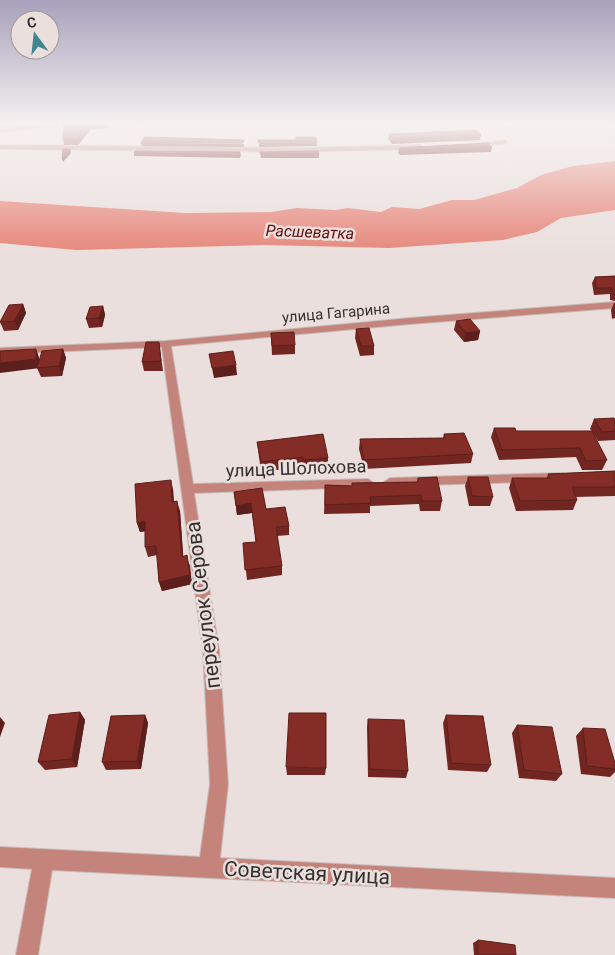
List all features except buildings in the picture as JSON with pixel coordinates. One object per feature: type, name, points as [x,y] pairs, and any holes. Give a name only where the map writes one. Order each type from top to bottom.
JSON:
[{"type":"street","name":"улица Гагарина","points":[[0,351],[166,344],[410,321],[615,305]]},
{"type":"street","name":"переулок Серова","points":[[166,344],[211,650],[219,784],[209,868]]},
{"type":"street","name":"улица Шолохова","points":[[188,489],[575,476]]},
{"type":"street","name":"Советская улица","points":[[0,857],[615,888]]},
{"type":"street","points":[[27,955],[44,859]]},
{"type":"water","name":"Расшеватка","points":[[571,167],[615,167],[615,210],[561,218],[537,232],[503,240],[389,248],[266,245],[76,250],[0,243],[0,201],[185,213],[271,212],[297,208],[335,210],[348,208],[381,212],[392,207],[419,209],[452,200],[474,200],[517,188],[541,175]]}]
